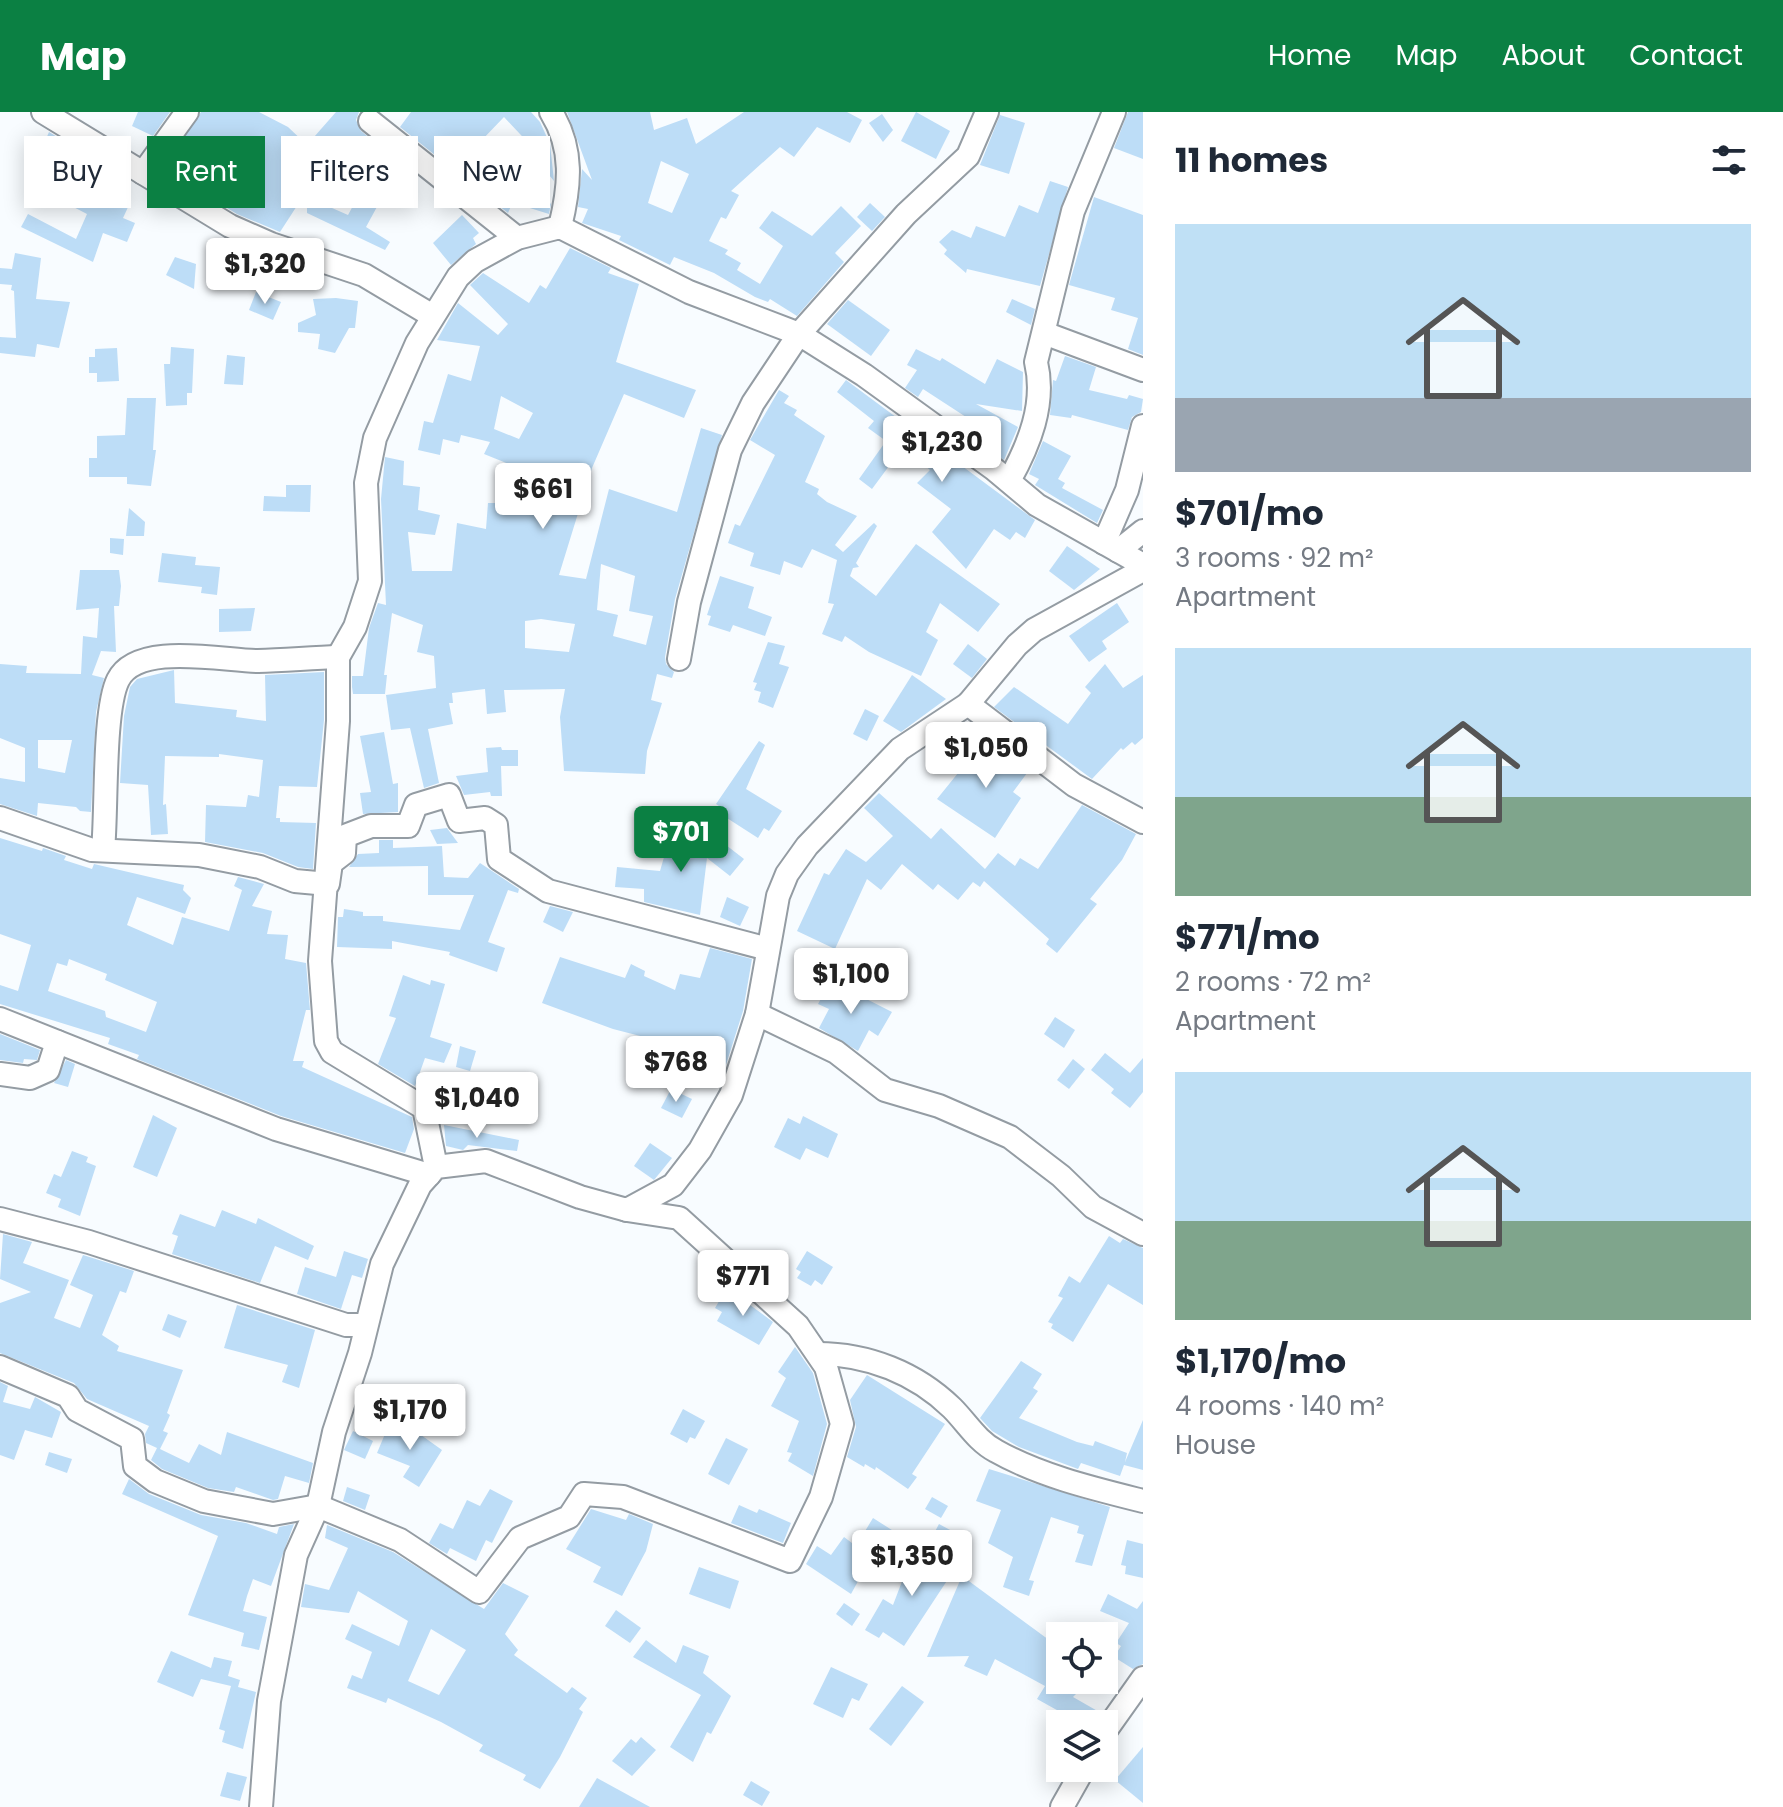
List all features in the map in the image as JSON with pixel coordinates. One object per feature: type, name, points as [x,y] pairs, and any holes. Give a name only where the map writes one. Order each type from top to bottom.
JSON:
[{"type":"street","points":[[43,112],[230,226],[284,249],[364,275],[431,315]]},
{"type":"street","points":[[143,173],[187,112]]},
{"type":"street","points":[[551,112],[562,130],[569,165],[569,192],[560,227]]},
{"type":"street","points":[[679,659],[689,602],[730,450],[753,403],[799,334],[906,214],[968,156],[987,112]]},
{"type":"street","points":[[1009,481],[1028,447],[1040,391],[1036,362],[1073,211],[1114,112]]},
{"type":"street","points":[[370,121],[517,238]]},
{"type":"street","points":[[328,884],[330,790],[338,721],[338,657],[355,627],[370,581],[366,483],[375,438],[431,315],[458,277],[475,261],[517,238],[560,227],[689,292],[799,334],[864,375],[1046,511],[1143,567],[1034,630],[1017,645],[968,704],[900,749],[807,846],[787,874],[778,896],[757,1014],[731,1095],[700,1150],[673,1185],[627,1210]]},
{"type":"street","points":[[1044,333],[1143,370]]},
{"type":"street","points":[[1111,547],[1143,426]]},
{"type":"street","points":[[1111,547],[1143,531]]},
{"type":"street","points":[[103,850],[110,720],[117,681],[124,672],[143,661],[162,656],[256,661],[338,657]]},
{"type":"street","points":[[968,704],[1074,785],[1143,822]]},
{"type":"street","points":[[261,1807],[269,1701],[283,1612],[296,1555],[318,1506],[334,1432],[382,1264],[402,1219],[433,1171],[424,1108],[343,1060],[332,1052],[326,1041],[320,961],[331,863],[344,853],[345,836],[371,826],[408,826],[416,805],[449,795],[459,821],[485,818],[496,825],[499,859],[537,886],[619,912],[768,949]]},
{"type":"street","points":[[0,818],[103,850],[215,857],[295,881],[328,884]]},
{"type":"street","points":[[757,1014],[836,1052],[885,1090],[939,1106],[1010,1137],[1061,1176],[1093,1207],[1143,1234]]},
{"type":"street","points":[[0,1019],[276,1129],[433,1171],[486,1161],[580,1197],[627,1210],[679,1218],[798,1326],[826,1367],[842,1424],[821,1497],[790,1561],[623,1497],[584,1494],[569,1517],[520,1538],[479,1592],[400,1540],[318,1506],[273,1514],[204,1501],[155,1481],[135,1466],[132,1439],[77,1410],[68,1396],[0,1367]]},
{"type":"street","points":[[0,1074],[30,1078],[48,1070],[57,1042]]},
{"type":"street","points":[[673,1185],[679,1218]]},
{"type":"street","points":[[0,1219],[89,1242],[346,1325],[366,1325]]},
{"type":"street","points":[[818,1354],[849,1354],[872,1360],[943,1400],[973,1433],[998,1452],[1095,1489],[1143,1501]]},
{"type":"street","points":[[1118,1713],[1143,1678]]},
{"type":"street","points":[[1062,1807],[1076,1782]]},
{"type":"building","points":[[138,112],[170,112],[153,136],[132,126]]},
{"type":"building","points":[[201,112],[259,112],[288,127],[298,136],[281,136],[281,208],[296,208],[280,232],[227,208],[265,208],[265,136],[185,136]]},
{"type":"building","points":[[336,112],[359,112],[356,120],[367,136],[315,136]]},
{"type":"building","points":[[411,112],[531,112],[546,136],[522,136],[504,117],[486,136],[434,136],[434,154],[418,141],[418,136],[411,136],[400,127]]},
{"type":"building","points":[[567,112],[650,112],[654,130],[687,118],[696,144],[744,112],[847,112],[862,120],[850,143],[817,127],[794,157],[780,147],[731,191],[739,195],[726,219],[721,217],[709,241],[728,250],[725,254],[741,263],[737,270],[760,284],[783,246],[759,228],[772,211],[812,236],[841,206],[861,226],[835,253],[844,262],[797,316],[770,299],[768,302],[755,297],[714,273],[674,257],[670,265],[619,240],[621,236],[582,223],[588,209],[578,207],[582,169],[592,180]],"holes":[[[661,161],[689,174],[672,213],[648,203]]]},
{"type":"building","points":[[916,112],[950,131],[936,159],[901,141]]},
{"type":"building","points":[[1128,112],[1143,112],[1143,159],[1114,148]]},
{"type":"building","points":[[882,114],[893,130],[883,142],[869,123]]},
{"type":"building","points":[[1000,115],[1025,123],[1009,174],[980,165]]},
{"type":"building","points":[[550,144],[554,181],[550,176]]},
{"type":"building","points":[[1050,181],[1068,187],[1040,286],[967,269],[966,273],[944,254],[947,250],[939,242],[952,230],[971,238],[976,226],[1005,237],[1019,205],[1038,213]]},
{"type":"building","points":[[1094,197],[1143,215],[1143,355],[1128,349],[1138,318],[1111,310],[1115,298],[1069,285]]},
{"type":"building","points":[[550,203],[551,204],[549,214],[530,208],[550,208]]},
{"type":"building","points":[[870,203],[885,217],[872,231],[857,217]]},
{"type":"building","points":[[75,208],[128,208],[123,218],[135,223],[127,242],[103,233],[93,262],[21,227],[28,214],[76,239],[87,214]]},
{"type":"building","points":[[307,208],[332,208],[348,215],[352,208],[376,208],[366,227],[390,242],[385,250],[307,213]]},
{"type":"building","points":[[462,215],[479,233],[473,238],[476,244],[451,265],[433,243]]},
{"type":"building","points":[[570,248],[611,268],[608,273],[639,284],[616,362],[696,390],[684,418],[624,394],[592,468],[559,575],[586,579],[609,489],[677,512],[701,428],[722,435],[675,599],[665,657],[666,664],[674,672],[672,678],[657,674],[651,700],[662,703],[647,751],[645,774],[564,771],[560,717],[565,689],[504,690],[506,712],[487,714],[485,689],[452,693],[453,703],[449,703],[453,724],[428,729],[439,783],[424,788],[410,728],[391,730],[386,695],[436,688],[434,656],[417,652],[423,625],[392,613],[384,675],[387,675],[385,694],[353,694],[352,687],[352,676],[363,676],[369,628],[378,603],[386,605],[381,499],[385,457],[404,461],[403,485],[420,487],[418,510],[440,515],[435,535],[408,532],[412,571],[452,571],[457,523],[486,529],[488,503],[495,503],[495,483],[555,483],[484,454],[490,442],[461,435],[459,443],[443,439],[440,455],[418,450],[424,421],[433,423],[448,374],[471,381],[480,346],[437,340],[458,303],[498,335],[508,324],[470,285],[483,273],[529,303],[540,285],[546,289]],"holes":[[[501,396],[533,413],[519,439],[494,429]],[[601,564],[635,576],[629,611],[653,616],[646,645],[613,636],[618,615],[597,610]],[[541,619],[575,624],[569,652],[525,648],[525,621]]]},
{"type":"building","points":[[15,253],[41,258],[36,299],[70,302],[59,348],[37,344],[35,357],[0,353],[0,337],[16,338],[14,291],[11,290],[12,285],[0,284],[0,268],[12,269]]},
{"type":"building","points":[[175,257],[196,264],[194,289],[166,275]]},
{"type":"building","points":[[256,292],[281,302],[273,320],[249,310]]},
{"type":"building","points":[[313,299],[358,301],[355,328],[349,328],[335,353],[318,349],[320,334],[298,332],[298,323],[316,315]]},
{"type":"building","points":[[1012,299],[1035,309],[1031,325],[1006,312]]},
{"type":"building","points":[[848,300],[890,330],[871,356],[827,324]]},
{"type":"building","points":[[171,347],[194,349],[192,393],[187,393],[187,405],[166,406],[164,364],[170,364]]},
{"type":"building","points":[[117,348],[119,381],[97,382],[97,373],[89,373],[89,357],[95,357],[95,349]]},
{"type":"building","points":[[916,349],[940,361],[942,358],[985,384],[997,359],[1023,372],[1022,411],[976,404],[1018,427],[1004,460],[981,442],[986,430],[923,389],[918,397],[905,388],[917,370],[907,365]]},
{"type":"building","points":[[227,355],[245,357],[243,385],[224,384]]},
{"type":"building","points":[[1065,356],[1096,367],[1089,390],[1127,399],[1129,395],[1143,399],[1141,412],[1132,417],[1128,430],[1072,415],[1071,418],[1050,415],[1053,380],[1056,381]]},
{"type":"building","points":[[846,380],[1035,520],[1025,538],[1016,532],[1010,540],[994,529],[966,569],[932,532],[951,509],[917,483],[930,470],[907,450],[895,465],[892,462],[872,489],[859,479],[886,441],[868,428],[874,421],[837,392]]},
{"type":"building","points":[[779,390],[789,396],[784,403],[797,410],[794,415],[825,436],[805,482],[819,489],[817,494],[827,502],[857,516],[835,545],[843,552],[874,523],[877,526],[856,563],[859,567],[853,568],[850,576],[876,596],[916,544],[1000,604],[978,632],[940,603],[926,632],[938,640],[921,676],[869,652],[845,636],[842,642],[822,634],[834,604],[828,603],[837,560],[812,549],[802,568],[784,561],[780,575],[750,566],[754,553],[728,543],[735,524],[740,526],[775,455],[750,440]]},
{"type":"building","points":[[127,398],[156,398],[153,450],[156,450],[151,486],[127,484],[127,477],[89,477],[89,458],[97,458],[97,436],[125,435]]},
{"type":"building","points":[[1043,441],[1071,456],[1058,479],[1065,483],[1062,488],[1103,510],[1097,523],[1035,485],[1039,479],[1029,474]]},
{"type":"building","points":[[286,485],[311,485],[310,512],[263,511],[264,496],[286,497]]},
{"type":"building","points":[[129,508],[145,522],[144,536],[126,536]]},
{"type":"building","points":[[110,538],[124,539],[123,555],[110,553]]},
{"type":"building","points":[[1067,546],[1100,569],[1074,590],[1049,571]]},
{"type":"building","points":[[162,553],[196,557],[195,565],[220,567],[217,595],[201,593],[202,587],[158,582]]},
{"type":"building","points":[[80,570],[119,570],[119,606],[114,606],[116,652],[101,651],[92,675],[104,678],[96,712],[91,812],[80,811],[76,807],[38,803],[37,816],[0,804],[0,778],[25,782],[25,748],[0,738],[0,664],[27,666],[26,673],[81,674],[83,636],[97,638],[99,608],[76,610]],"holes":[[[38,740],[72,740],[65,773],[38,768]]]},
{"type":"building","points":[[720,576],[754,587],[748,608],[772,617],[765,636],[733,625],[730,632],[708,625],[711,616],[707,615]]},
{"type":"building","points":[[1117,603],[1129,622],[1102,641],[1107,649],[1089,662],[1069,636]]},
{"type":"building","points":[[255,608],[251,631],[219,632],[219,609]]},
{"type":"building","points":[[768,642],[785,646],[779,664],[789,667],[773,708],[758,702],[761,692],[754,690],[757,683],[753,682]]},
{"type":"building","points":[[968,644],[987,659],[972,678],[953,664]]},
{"type":"building","points":[[1105,664],[1123,688],[1143,675],[1143,738],[1135,745],[1132,742],[1123,750],[1121,748],[1092,779],[994,707],[1014,687],[1068,724],[1091,693],[1085,687]]},
{"type":"building","points":[[174,670],[175,703],[237,710],[236,717],[266,721],[265,675],[324,672],[324,720],[317,787],[279,786],[276,818],[280,818],[280,822],[316,823],[313,869],[298,867],[263,853],[205,842],[206,805],[246,807],[248,795],[259,797],[263,760],[219,754],[219,757],[165,756],[163,805],[166,804],[168,834],[151,835],[148,785],[120,783],[124,716],[130,687],[137,679]]},
{"type":"building","points":[[912,675],[946,699],[901,732],[883,721]]},
{"type":"building","points":[[865,709],[879,716],[867,741],[853,734]]},
{"type":"building","points":[[384,732],[393,784],[398,783],[398,812],[363,814],[360,793],[371,792],[360,736]]},
{"type":"building","points":[[759,741],[765,745],[746,789],[782,811],[769,831],[764,828],[758,838],[716,811],[719,806],[716,804]]},
{"type":"building","points":[[996,743],[1030,769],[1013,792],[1021,798],[995,838],[937,799],[971,757],[977,754],[984,760]]},
{"type":"building","points":[[501,747],[502,750],[518,750],[518,766],[501,766],[502,796],[491,796],[490,792],[464,795],[456,776],[488,772],[486,748]]},
{"type":"building","points":[[879,793],[931,839],[941,828],[985,869],[998,853],[1015,866],[1020,858],[1038,869],[1082,805],[1136,834],[1122,860],[1090,899],[1097,904],[1057,953],[1046,944],[1049,939],[984,881],[980,887],[973,882],[958,900],[938,884],[933,890],[902,864],[881,890],[867,879],[835,949],[797,931],[824,873],[829,875],[846,849],[866,862],[893,836],[864,808]]},
{"type":"building","points":[[447,828],[458,843],[437,844],[430,830]]},
{"type":"building","points":[[704,828],[744,859],[730,876],[707,858],[700,915],[644,902],[644,889],[615,887],[617,867],[660,871],[669,840],[692,847]]},
{"type":"building","points":[[0,838],[42,851],[43,848],[66,856],[64,860],[92,869],[94,864],[184,885],[183,890],[191,898],[185,914],[137,897],[127,925],[173,945],[182,917],[229,931],[242,890],[234,886],[238,877],[264,884],[252,906],[272,911],[267,934],[288,935],[285,959],[306,963],[310,1010],[306,1010],[293,1061],[304,1061],[302,1067],[412,1117],[414,1129],[405,1153],[281,1116],[137,1059],[139,1055],[108,1044],[110,1038],[0,1004],[0,985],[18,991],[31,945],[0,934]],"holes":[[[69,959],[107,974],[105,980],[157,1002],[146,1032],[106,1017],[105,1011],[48,991],[57,963],[67,966]]]},
{"type":"building","points":[[379,840],[393,840],[393,848],[442,846],[444,877],[468,878],[480,863],[519,889],[518,893],[508,890],[488,942],[505,948],[497,972],[449,955],[450,952],[392,941],[392,949],[337,947],[338,917],[343,917],[344,909],[363,912],[363,916],[383,916],[383,921],[460,930],[474,895],[428,895],[428,866],[349,867],[358,854],[379,853]]},
{"type":"building","points":[[727,897],[749,907],[740,926],[720,917]]},
{"type":"building","points":[[550,906],[573,912],[563,932],[543,922]]},
{"type":"building","points":[[710,948],[752,959],[743,1011],[725,1068],[682,1050],[683,1047],[613,1029],[542,1003],[560,957],[625,978],[631,964],[645,971],[644,976],[675,990],[680,974],[700,978]]},
{"type":"building","points":[[403,975],[430,985],[431,980],[445,984],[430,1037],[452,1044],[444,1063],[425,1058],[415,1086],[378,1064],[396,1018],[389,1016]]},
{"type":"building","points":[[831,981],[892,1012],[878,1036],[869,1030],[858,1051],[819,1028],[829,1009],[818,1004]]},
{"type":"building","points":[[1055,1017],[1075,1030],[1064,1048],[1044,1034]]},
{"type":"building","points":[[0,1034],[40,1050],[37,1060],[24,1059],[23,1063],[0,1060]]},
{"type":"building","points":[[460,1046],[476,1051],[470,1071],[456,1067]]},
{"type":"building","points":[[1105,1053],[1130,1073],[1143,1058],[1143,1092],[1130,1108],[1111,1093],[1114,1089],[1091,1070]]},
{"type":"building","points":[[1073,1059],[1085,1069],[1069,1089],[1057,1080]]},
{"type":"building","points":[[66,1060],[75,1064],[68,1087],[54,1083]]},
{"type":"building","points":[[671,1089],[692,1099],[682,1118],[661,1108]]},
{"type":"building","points":[[153,1115],[177,1128],[157,1177],[133,1167]]},
{"type":"building","points":[[803,1116],[838,1134],[828,1158],[806,1148],[800,1160],[774,1147],[788,1118],[800,1124]]},
{"type":"building","points":[[444,1125],[519,1140],[517,1151],[468,1145],[463,1150],[446,1146]]},
{"type":"building","points":[[650,1143],[672,1158],[654,1180],[634,1166]]},
{"type":"building","points":[[72,1151],[88,1157],[86,1162],[96,1166],[80,1216],[58,1207],[61,1199],[46,1193],[54,1174],[61,1177]]},
{"type":"building","points":[[222,1210],[256,1224],[258,1218],[314,1246],[308,1260],[275,1246],[260,1283],[172,1254],[178,1236],[172,1234],[180,1214],[215,1227]]},
{"type":"building","points":[[3,1234],[32,1242],[23,1263],[69,1280],[54,1318],[80,1328],[93,1295],[70,1285],[83,1255],[134,1271],[126,1293],[120,1291],[102,1335],[119,1346],[117,1351],[183,1370],[167,1413],[170,1415],[163,1431],[168,1433],[160,1449],[189,1463],[199,1444],[221,1455],[227,1432],[313,1463],[309,1483],[285,1476],[278,1499],[273,1500],[236,1487],[234,1492],[208,1488],[162,1469],[151,1460],[157,1448],[146,1443],[145,1434],[149,1426],[87,1399],[74,1383],[0,1353],[0,1303],[31,1292],[0,1279]]},
{"type":"building","points":[[1109,1236],[1120,1243],[1123,1239],[1143,1248],[1143,1305],[1108,1284],[1073,1342],[1051,1328],[1053,1324],[1048,1322],[1063,1298],[1058,1296],[1069,1276],[1080,1283]]},
{"type":"building","points":[[344,1251],[368,1259],[362,1278],[352,1275],[341,1309],[297,1294],[305,1267],[336,1277]]},
{"type":"building","points":[[807,1251],[833,1267],[822,1285],[815,1280],[811,1286],[797,1278],[801,1272],[796,1269]]},
{"type":"building","points":[[727,1288],[773,1322],[759,1345],[717,1321],[722,1312],[715,1308]]},
{"type":"building","points":[[237,1305],[315,1330],[299,1388],[282,1382],[288,1365],[224,1348]]},
{"type":"building","points":[[168,1314],[187,1321],[180,1338],[162,1330]]},
{"type":"building","points":[[795,1347],[813,1373],[827,1424],[813,1476],[788,1461],[792,1453],[787,1452],[799,1421],[771,1406],[786,1378],[778,1372]]},
{"type":"building","points":[[1021,1361],[1042,1374],[1033,1388],[1038,1391],[1019,1418],[1077,1442],[1093,1446],[1095,1441],[1127,1453],[1125,1462],[1143,1420],[1143,1470],[1124,1465],[1120,1476],[1081,1463],[1078,1469],[1019,1447],[992,1431],[980,1418]]},
{"type":"building","points":[[867,1375],[945,1424],[912,1474],[917,1477],[908,1489],[876,1467],[875,1470],[865,1464],[864,1467],[847,1457],[856,1427],[850,1400]]},
{"type":"building","points":[[0,1382],[8,1386],[3,1402],[30,1409],[35,1397],[61,1412],[52,1438],[25,1430],[14,1460],[0,1455]]},
{"type":"building","points":[[683,1409],[705,1421],[695,1439],[690,1437],[687,1443],[670,1434]]},
{"type":"building","points":[[390,1422],[421,1435],[442,1450],[419,1487],[403,1477],[410,1466],[377,1453]]},
{"type":"building","points":[[353,1431],[373,1441],[365,1459],[344,1450]]},
{"type":"building","points":[[726,1438],[748,1449],[729,1485],[708,1474]]},
{"type":"building","points":[[49,1452],[72,1459],[67,1473],[45,1465]]},
{"type":"building","points":[[989,1469],[1110,1507],[1092,1566],[1075,1562],[1084,1535],[1077,1533],[1079,1526],[1051,1517],[1029,1580],[1034,1581],[1029,1596],[1003,1587],[1013,1557],[988,1543],[1001,1510],[976,1501]]},
{"type":"building","points":[[129,1479],[149,1494],[201,1515],[246,1523],[277,1534],[279,1527],[294,1524],[271,1586],[253,1579],[247,1596],[243,1611],[267,1617],[259,1650],[241,1646],[244,1633],[188,1615],[218,1536],[122,1494]]},
{"type":"building","points":[[347,1487],[370,1495],[365,1510],[343,1501]]},
{"type":"building","points":[[490,1489],[513,1501],[492,1543],[486,1540],[476,1561],[450,1548],[447,1554],[429,1543],[440,1523],[453,1529],[467,1500],[480,1506]]},
{"type":"building","points":[[932,1497],[948,1506],[941,1518],[925,1509]]},
{"type":"building","points":[[739,1505],[757,1513],[759,1509],[791,1523],[783,1543],[731,1523]]},
{"type":"building","points":[[591,1509],[626,1520],[629,1514],[653,1524],[646,1551],[622,1596],[593,1582],[601,1567],[566,1549]]},
{"type":"building","points":[[873,1518],[895,1532],[883,1551],[878,1548],[873,1554],[851,1594],[806,1564],[817,1546],[831,1555],[844,1537],[856,1546]]},
{"type":"building","points":[[939,1524],[952,1531],[946,1543],[932,1537]]},
{"type":"building","points":[[327,1525],[393,1552],[484,1609],[503,1583],[529,1596],[505,1634],[518,1650],[514,1655],[567,1693],[572,1687],[587,1698],[579,1709],[583,1712],[560,1757],[540,1789],[523,1780],[526,1775],[479,1751],[483,1745],[441,1722],[388,1698],[386,1703],[347,1688],[352,1675],[362,1679],[372,1652],[345,1639],[352,1624],[399,1646],[408,1621],[358,1591],[349,1613],[301,1607],[305,1584],[329,1590],[348,1548],[325,1538]],"holes":[[[431,1629],[466,1650],[439,1695],[408,1681]]]},
{"type":"building","points":[[1127,1540],[1143,1544],[1143,1578],[1125,1574],[1126,1566],[1121,1565]]},
{"type":"building","points":[[930,1548],[952,1562],[950,1567],[954,1570],[904,1646],[883,1632],[879,1638],[865,1630],[883,1599],[893,1605],[911,1558],[922,1564]]},
{"type":"building","points":[[699,1567],[739,1581],[730,1609],[689,1594]]},
{"type":"building","points":[[962,1576],[1046,1638],[1046,1694],[1076,1694],[1073,1697],[1096,1710],[1057,1710],[1037,1699],[1045,1686],[995,1659],[987,1676],[964,1666],[969,1656],[927,1657]]},
{"type":"building","points":[[1108,1594],[1137,1609],[1143,1601],[1143,1664],[1133,1669],[1118,1660],[1121,1646],[1118,1640],[1129,1623],[1100,1611]]},
{"type":"building","points":[[844,1603],[860,1614],[852,1626],[836,1614]]},
{"type":"building","points":[[616,1610],[641,1628],[630,1643],[605,1626]]},
{"type":"building","points":[[646,1640],[676,1663],[683,1645],[709,1656],[703,1673],[731,1696],[711,1734],[707,1732],[693,1762],[670,1747],[701,1695],[633,1657]]},
{"type":"building","points":[[171,1651],[211,1668],[214,1657],[232,1661],[228,1676],[240,1680],[238,1687],[256,1692],[243,1749],[222,1742],[225,1731],[219,1729],[231,1686],[201,1679],[193,1697],[157,1682]]},
{"type":"building","points":[[831,1667],[868,1684],[859,1701],[852,1698],[843,1718],[813,1704]]},
{"type":"building","points":[[902,1686],[924,1702],[891,1746],[869,1729]]},
{"type":"building","points":[[641,1737],[656,1750],[632,1776],[612,1761],[631,1739],[636,1743]]},
{"type":"building","points":[[1143,1747],[1143,1803],[1117,1782],[1118,1776]]},
{"type":"building","points":[[227,1772],[247,1777],[240,1801],[220,1796]]},
{"type":"building","points":[[597,1778],[650,1807],[579,1807]]},
{"type":"building","points":[[751,1781],[770,1792],[762,1806],[743,1795]]}]
